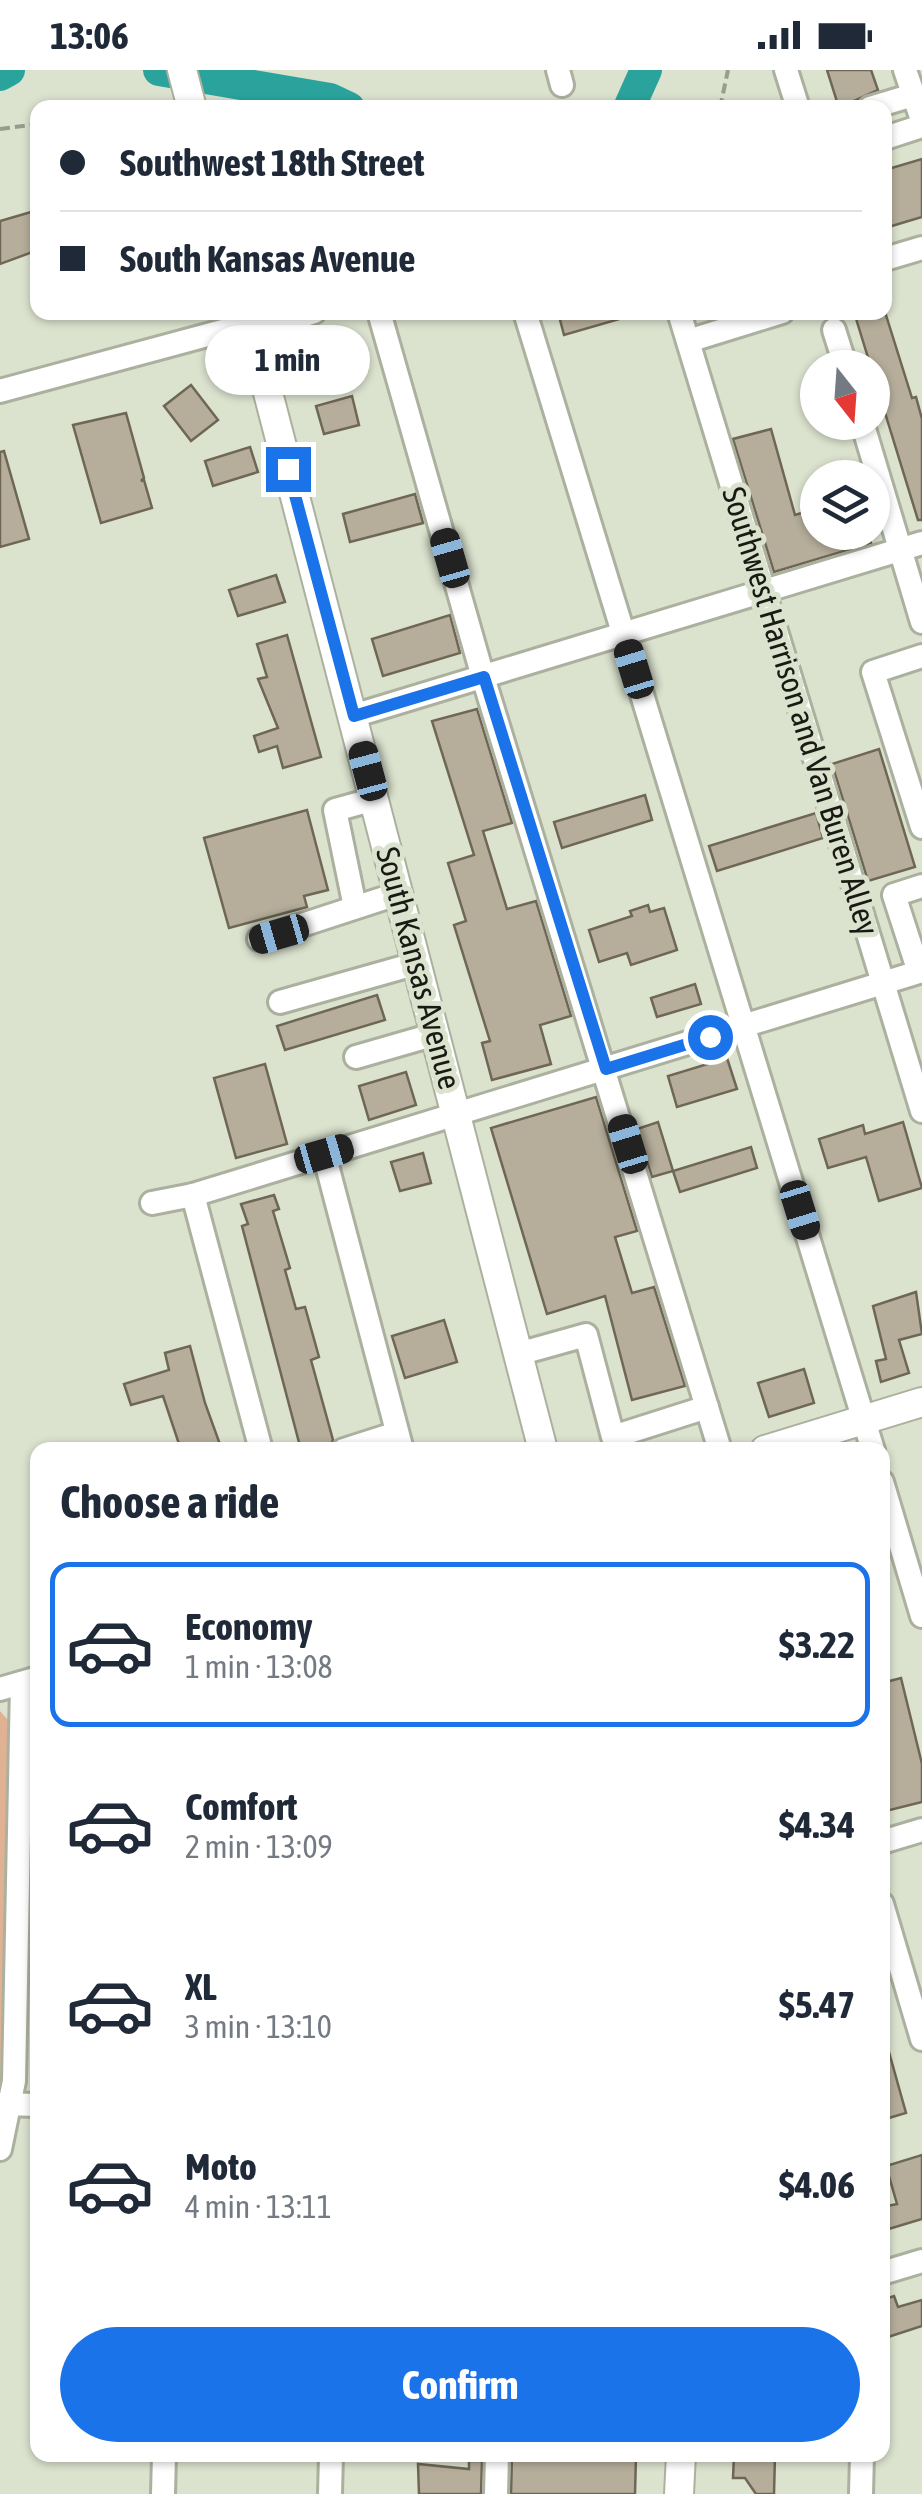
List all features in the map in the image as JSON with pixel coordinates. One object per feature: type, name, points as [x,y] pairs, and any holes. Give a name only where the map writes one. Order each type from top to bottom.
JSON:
[{"type":"main road","points":[[182,70],[190,100]]},
{"type":"main road","name":"South Kansas Avenue","points":[[248,320],[541,1442]]},
{"type":"main road","points":[[791,1442],[922,1402]]},
{"type":"main road","points":[[680,2462],[680,2494]]},
{"type":"street","points":[[786,70],[795,100]]},
{"type":"street","points":[[892,135],[922,123],[904,70]]},
{"type":"street","points":[[892,101],[913,95]]},
{"type":"street","points":[[892,257],[922,248]]},
{"type":"street","points":[[0,391],[248,320]]},
{"type":"street","points":[[381,320],[484,677],[717,1442]]},
{"type":"street","points":[[527,320],[871,1442]]},
{"type":"street","name":"Southwest Harrison and Van Buren Alley","points":[[681,320],[922,1110]]},
{"type":"street","points":[[688,342],[757,320]]},
{"type":"street","points":[[834,330],[840,350]]},
{"type":"street","points":[[869,440],[911,547],[922,622]]},
{"type":"street","points":[[354,716],[911,547]]},
{"type":"street","points":[[922,656],[873,672],[922,827]]},
{"type":"street","points":[[355,907],[336,810],[375,799]]},
{"type":"street","points":[[152,1203],[193,1195],[920,971],[894,896],[922,886]]},
{"type":"street","points":[[259,939],[400,893]]},
{"type":"street","points":[[280,1002],[418,963]]},
{"type":"street","points":[[356,1057],[436,1034]]},
{"type":"street","points":[[324,1154],[400,1442]]},
{"type":"street","points":[[193,1195],[259,1442]]},
{"type":"street","points":[[518,1354],[586,1335],[613,1437],[636,1440],[706,1406]]},
{"type":"street","points":[[890,1509],[922,1616]]},
{"type":"street","points":[[0,2150],[4,2104],[14,2081],[20,1683]]},
{"type":"street","points":[[890,1840],[922,1830]]},
{"type":"street","points":[[890,1931],[922,2040]]},
{"type":"street","points":[[4,2104],[30,2106]]},
{"type":"street","points":[[890,2271],[922,2261]]},
{"type":"street","points":[[162,2494],[164,2462]]},
{"type":"street","points":[[330,2494],[331,2462]]},
{"type":"street","points":[[496,2494],[497,2462]]},
{"type":"street","points":[[861,2494],[862,2462]]},
{"type":"path","points":[[722,100],[728,70]]},
{"type":"path","points":[[0,129],[30,125]]},
{"type":"shaded area","points":[[0,1711],[14,1727],[0,2089]]},
{"type":"building","points":[[827,70],[871,70],[878,90],[856,100],[836,100]]},
{"type":"building","points":[[922,159],[922,217],[892,226],[892,168]]},
{"type":"building","points":[[30,212],[30,253],[0,264],[0,221]]},
{"type":"building","points":[[560,320],[616,320],[564,335]]},
{"type":"building","points":[[856,320],[888,320],[912,398],[916,397],[922,419],[922,520],[918,520],[890,429],[890,350],[866,350]]},
{"type":"building","points":[[191,385],[218,420],[191,441],[164,406]]},
{"type":"building","points":[[352,396],[359,425],[324,434],[316,406]]},
{"type":"building","points":[[126,413],[144,478],[141,481],[144,480],[152,508],[101,523],[73,425]]},
{"type":"building","points":[[771,429],[795,515],[800,513],[800,550],[848,550],[774,572],[733,439]]},
{"type":"building","points":[[250,447],[258,472],[213,486],[205,461]]},
{"type":"building","points":[[4,451],[29,539],[0,547],[0,452]]},
{"type":"building","points":[[415,494],[423,523],[350,542],[343,514]]},
{"type":"building","points":[[276,575],[285,602],[238,616],[229,590]]},
{"type":"building","points":[[450,615],[460,653],[383,676],[372,639]]},
{"type":"building","points":[[287,635],[321,757],[283,768],[277,746],[259,752],[254,736],[278,728],[258,679],[267,677],[257,644]]},
{"type":"building","points":[[477,709],[512,823],[483,831],[507,909],[536,901],[571,1016],[540,1025],[551,1064],[492,1080],[482,1043],[490,1041],[454,925],[466,921],[448,863],[474,855],[432,721]]},
{"type":"building","points":[[879,749],[915,867],[868,881],[832,764]]},
{"type":"building","points":[[645,795],[652,820],[562,848],[554,822]]},
{"type":"building","points":[[307,810],[328,890],[304,896],[307,907],[229,928],[204,838]]},
{"type":"building","points":[[816,813],[823,838],[717,871],[709,846]]},
{"type":"building","points":[[648,905],[650,912],[664,908],[677,950],[631,965],[627,953],[599,962],[589,930],[632,916],[630,911]]},
{"type":"building","points":[[695,984],[701,1004],[657,1017],[651,998]]},
{"type":"building","points":[[377,995],[385,1020],[285,1050],[277,1026]]},
{"type":"building","points":[[727,1058],[737,1089],[677,1107],[668,1076]]},
{"type":"building","points":[[265,1064],[287,1144],[236,1158],[214,1078]]},
{"type":"building","points":[[406,1072],[416,1105],[369,1120],[359,1086]]},
{"type":"building","points":[[596,1097],[637,1231],[615,1237],[632,1293],[654,1287],[685,1386],[632,1400],[605,1296],[547,1314],[491,1128]]},
{"type":"building","points":[[658,1122],[673,1171],[652,1177],[637,1129]]},
{"type":"building","points":[[903,1122],[922,1188],[879,1201],[866,1157],[828,1168],[819,1139],[863,1125],[865,1134]]},
{"type":"building","points":[[751,1147],[757,1168],[680,1192],[673,1171]]},
{"type":"building","points":[[423,1153],[431,1183],[400,1191],[391,1162]]},
{"type":"building","points":[[274,1195],[279,1209],[273,1211],[290,1268],[285,1270],[296,1309],[305,1307],[319,1357],[311,1360],[332,1442],[299,1442],[242,1226],[248,1224],[241,1204]]},
{"type":"building","points":[[916,1292],[922,1334],[899,1340],[909,1373],[881,1382],[876,1361],[886,1359],[873,1306]]},
{"type":"building","points":[[444,1320],[457,1362],[405,1378],[392,1336]]},
{"type":"building","points":[[190,1346],[219,1442],[178,1442],[163,1396],[131,1405],[124,1384],[169,1370],[165,1353]]},
{"type":"building","points":[[804,1369],[814,1403],[769,1417],[758,1383]]},
{"type":"building","points":[[901,1678],[922,1764],[922,1802],[890,1810],[890,1681]]},
{"type":"building","points":[[890,2056],[906,2113],[890,2118]]},
{"type":"building","points":[[922,2155],[922,2219],[890,2229],[890,2205],[897,2204],[890,2165]]},
{"type":"building","points":[[894,2296],[898,2307],[922,2300],[922,2326],[890,2336],[890,2297]]},
{"type":"building","points":[[469,2462],[482,2462],[481,2494],[419,2494],[418,2464],[469,2469]]},
{"type":"building","points":[[512,2462],[636,2462],[635,2494],[511,2494]]},
{"type":"building","points":[[734,2462],[775,2462],[774,2494],[756,2494],[745,2478],[733,2478]]},
{"type":"waterway","points":[[0,75],[9,70]]},
{"type":"waterway","points":[[159,70],[332,100]]},
{"type":"waterway","points":[[633,100],[646,70]]},
{"type":"route","points":[[288,469],[354,716],[484,677],[606,1069],[710,1037]]}]
